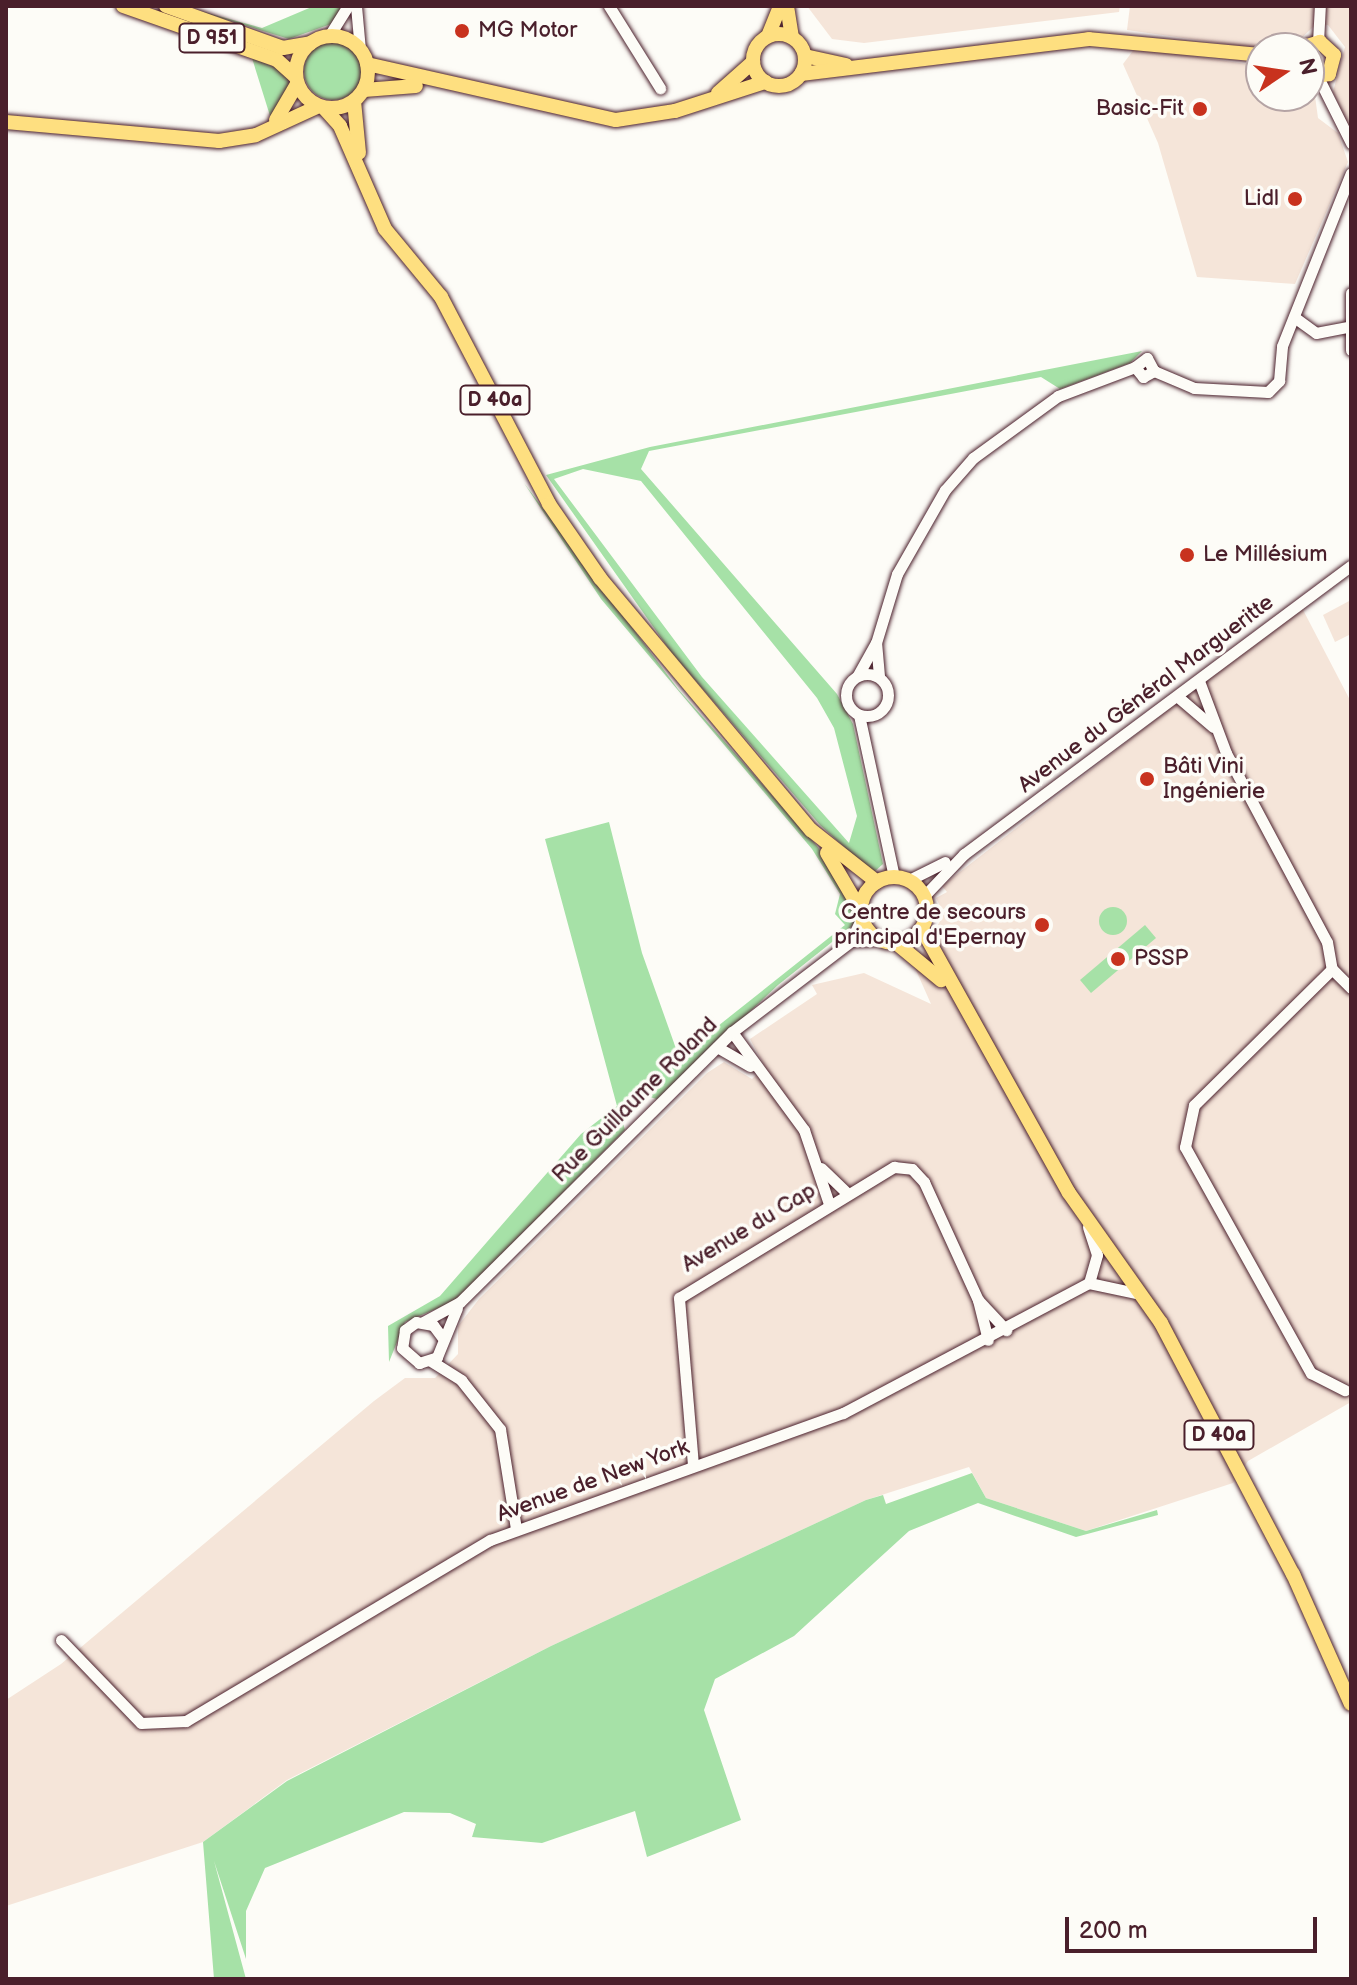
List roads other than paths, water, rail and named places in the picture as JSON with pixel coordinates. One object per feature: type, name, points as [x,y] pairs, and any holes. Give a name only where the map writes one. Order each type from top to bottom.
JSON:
[{"type":"main road","name":"D 951","points":[[123,6],[277,60],[297,80]]},
{"type":"main road","name":"D 951","points":[[166,6],[283,48],[311,43]]},
{"type":"main road","points":[[707,100],[753,62],[780,6]]},
{"type":"main road","points":[[787,6],[792,36],[805,56],[801,74]]},
{"type":"main road","points":[[256,135],[285,113],[311,43],[329,36],[364,57],[457,86],[616,120],[707,100],[765,82],[789,84],[801,74],[879,68],[1112,39],[1245,53]]},
{"type":"main road","points":[[768,36],[792,36]]},
{"type":"main road","points":[[1325,50],[1334,60]]},
{"type":"main road","points":[[805,56],[879,68]]},
{"type":"main road","points":[[359,95],[364,57]]},
{"type":"main road","points":[[1325,68],[1334,60],[1351,59]]},
{"type":"main road","points":[[753,62],[765,82]]},
{"type":"main road","points":[[297,80],[322,107]]},
{"type":"main road","points":[[6,122],[197,140],[256,135],[359,95],[457,86]]},
{"type":"main road","name":"D 40a","points":[[359,95],[369,192]]},
{"type":"main road","name":"D 40a","points":[[322,107],[340,126],[391,237],[448,307],[573,538],[811,830],[862,914]]},
{"type":"main road","name":"D 40a","points":[[811,830],[877,882]]},
{"type":"main road","points":[[902,878],[924,896],[922,929],[888,941],[862,914],[877,882],[902,878]]},
{"type":"main road","name":"D 40a","points":[[922,929],[1084,1215],[1144,1296],[1293,1574],[1351,1704]]},
{"type":"main road","name":"D 40a","points":[[888,941],[958,995]]},
{"type":"street","points":[[329,36],[348,6]]},
{"type":"street","points":[[356,6],[364,57]]},
{"type":"street","points":[[609,6],[660,88]]},
{"type":"street","points":[[1319,32],[1320,6]]},
{"type":"street","points":[[1325,97],[1351,143]]},
{"type":"street","points":[[902,878],[870,738],[845,692],[876,643],[904,560],[973,458],[1040,406],[1135,367],[1143,377],[1154,371],[1194,388],[1268,392],[1279,381],[1294,317],[1351,173]]},
{"type":"street","points":[[1351,293],[1346,327],[1351,350]]},
{"type":"street","points":[[1294,317],[1316,333],[1346,327]]},
{"type":"street","name":"Avenue du Général Margueritte","points":[[924,896],[964,854],[1351,566]]},
{"type":"street","points":[[870,738],[889,694],[879,676],[876,643]]},
{"type":"street","points":[[858,675],[879,676]]},
{"type":"street","points":[[1199,681],[1217,730],[1327,942],[1332,969],[1351,988]]},
{"type":"street","points":[[1178,697],[1217,730]]},
{"type":"street","points":[[859,715],[879,712]]},
{"type":"street","name":"Avenue du Général Margueritte","points":[[902,878],[964,854]]},
{"type":"street","points":[[862,914],[851,941],[888,941]]},
{"type":"street","name":"Rue Guillaume Roland","points":[[423,1322],[460,1302],[732,1032],[851,941]]},
{"type":"street","points":[[1332,969],[1194,1105],[1184,1132],[1311,1373],[1345,1390]]},
{"type":"street","points":[[732,1032],[750,1066],[790,1108],[821,1168],[829,1204]]},
{"type":"street","points":[[717,1047],[750,1066]]},
{"type":"street","name":"Avenue du Cap","points":[[693,1465],[679,1298],[846,1192],[907,1167],[924,1182],[978,1300]]},
{"type":"street","points":[[821,1168],[846,1192]]},
{"type":"street","points":[[1084,1215],[1097,1255],[1089,1283],[1116,1284],[1144,1296]]},
{"type":"street","name":"Avenue de New York","points":[[61,1640],[123,1711],[152,1726],[178,1723],[516,1529],[843,1413],[988,1340],[1089,1283]]},
{"type":"street","points":[[978,1300],[1006,1330]]},
{"type":"street","points":[[978,1300],[988,1340]]},
{"type":"street","name":"Rue Guillaume Roland","points":[[442,1341],[460,1302]]},
{"type":"street","points":[[461,1380],[431,1361],[414,1361],[402,1348],[405,1330],[423,1322],[442,1341],[461,1380],[500,1429],[516,1529]]},
{"type":"street","points":[[431,1361],[442,1341]]},
{"type":"place","name":"MG Motor","points":[[462,31]]},
{"type":"place","name":"Basic-Fit","points":[[1200,109]]},
{"type":"place","name":"Lidl","points":[[1295,199]]},
{"type":"place","name":"Le Millésium","points":[[1187,555]]},
{"type":"place","name":"Bâti Vini Ingénierie","points":[[1147,779]]},
{"type":"place","name":"Centre de secours principal d'Epernay","points":[[1042,925]]},
{"type":"place","name":"PSSP","points":[[1118,959]]}]
